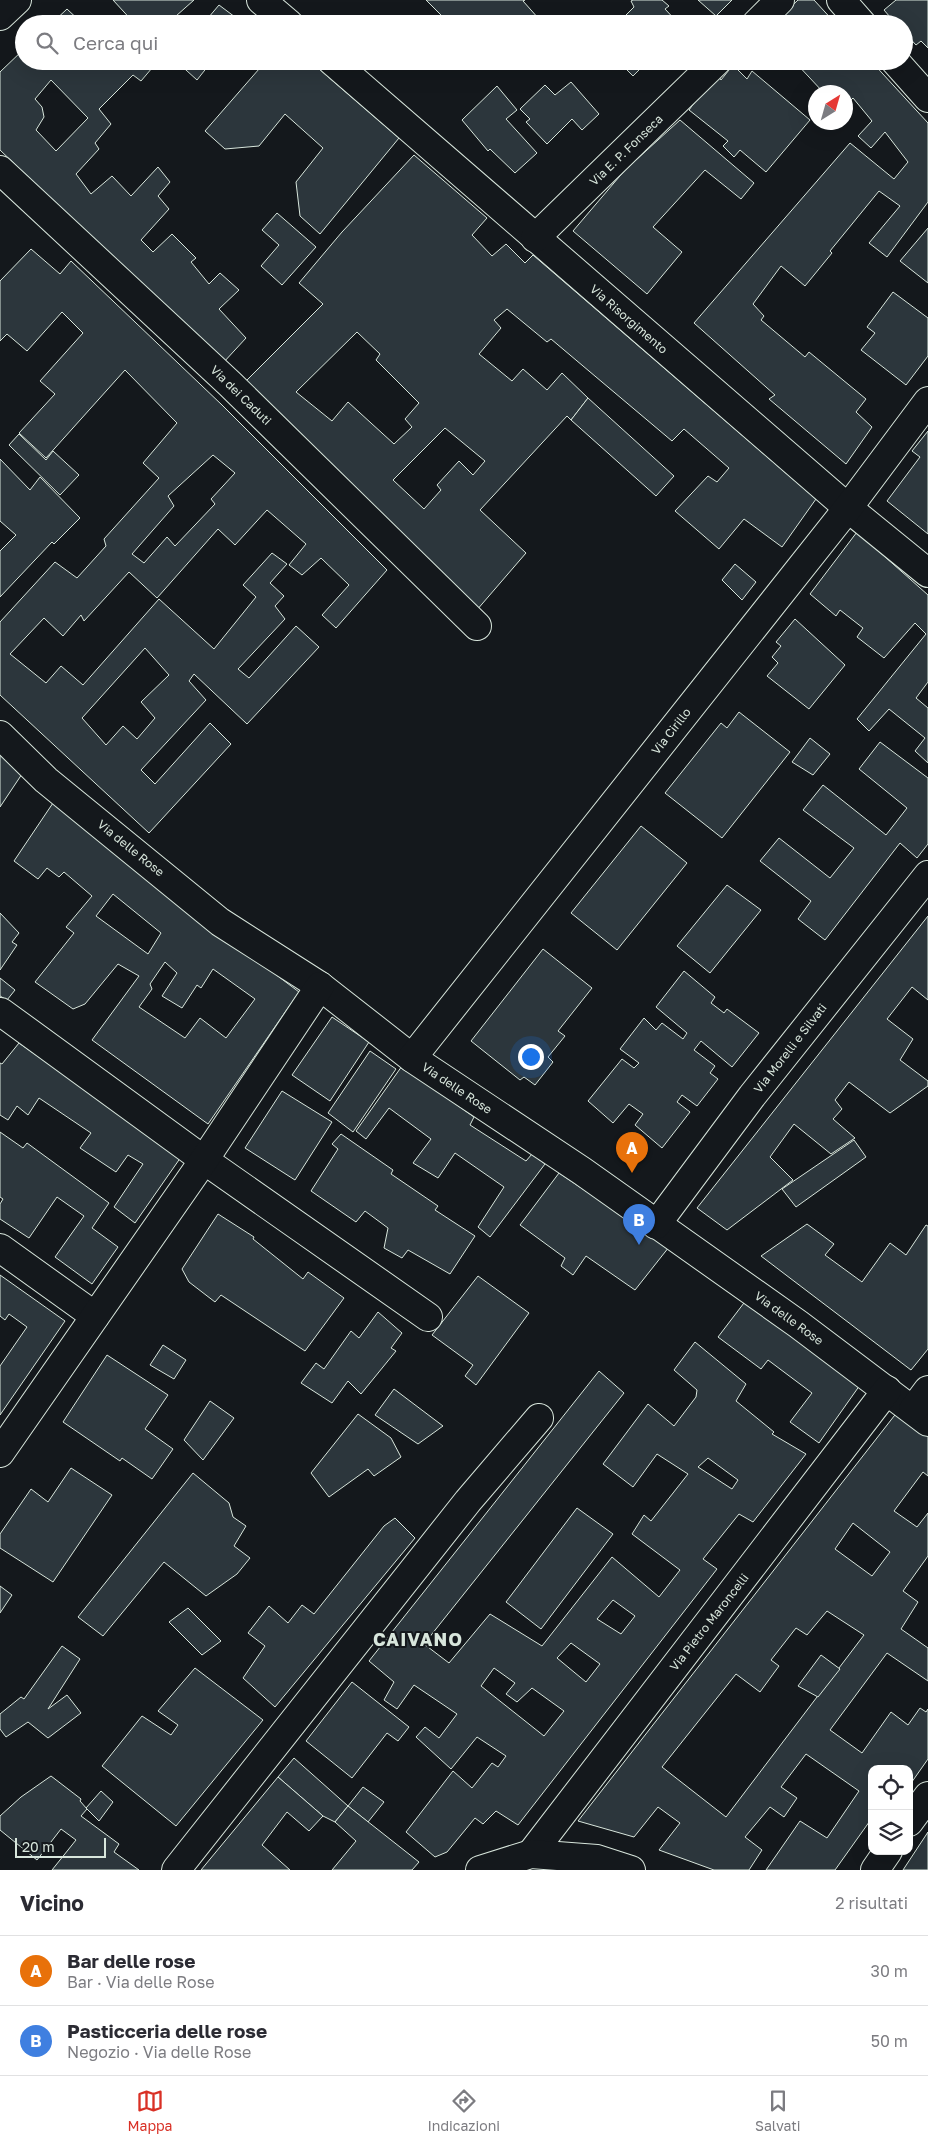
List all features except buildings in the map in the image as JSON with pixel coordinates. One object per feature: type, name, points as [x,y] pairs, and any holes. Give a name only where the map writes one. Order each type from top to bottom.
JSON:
[{"type":"street","points":[[0,16],[17,0]]},
{"type":"street","points":[[261,0],[278,15]]},
{"type":"street","points":[[765,15],[780,0]]},
{"type":"street","points":[[841,0],[854,15]]},
{"type":"street","name":"Via Risorgimento","points":[[342,70],[848,508],[928,573]]},
{"type":"street","name":"Via E. P. Fonseca","points":[[535,238],[708,70]]},
{"type":"street","points":[[903,70],[928,98]]},
{"type":"street","name":"Via dei Caduti","points":[[0,170],[230,384],[477,626]]},
{"type":"street","name":"Via Cirillo","points":[[412,1058],[848,508],[928,401]]},
{"type":"street","name":"Via delle Rose","points":[[0,735],[46,780],[220,922],[320,986],[412,1058],[582,1171],[798,1324],[887,1390],[923,1407]]},
{"type":"street","name":"Via Morelli e Silvati","points":[[656,1225],[752,1096],[928,875]]},
{"type":"street","points":[[0,1453],[204,1160],[320,986]]},
{"type":"street","points":[[1,1012],[204,1160],[428,1317]]},
{"type":"street","points":[[0,1248],[96,1316]]},
{"type":"street","name":"Via Pietro Maroncelli","points":[[531,1854],[887,1390]]},
{"type":"street","points":[[176,1870],[468,1501],[539,1418]]},
{"type":"street","points":[[913,1817],[928,1796]]},
{"type":"street","points":[[480,1870],[531,1854],[597,1859],[631,1870]]},
{"type":"street","points":[[875,1870],[885,1855]]},
{"type":"place","name":"Bar delle rose","points":[[632,1173]]},
{"type":"place","name":"Pasticceria delle rose","points":[[639,1245]]},
{"type":"district","name":"CAIVANO","points":[[418,1639]]}]
